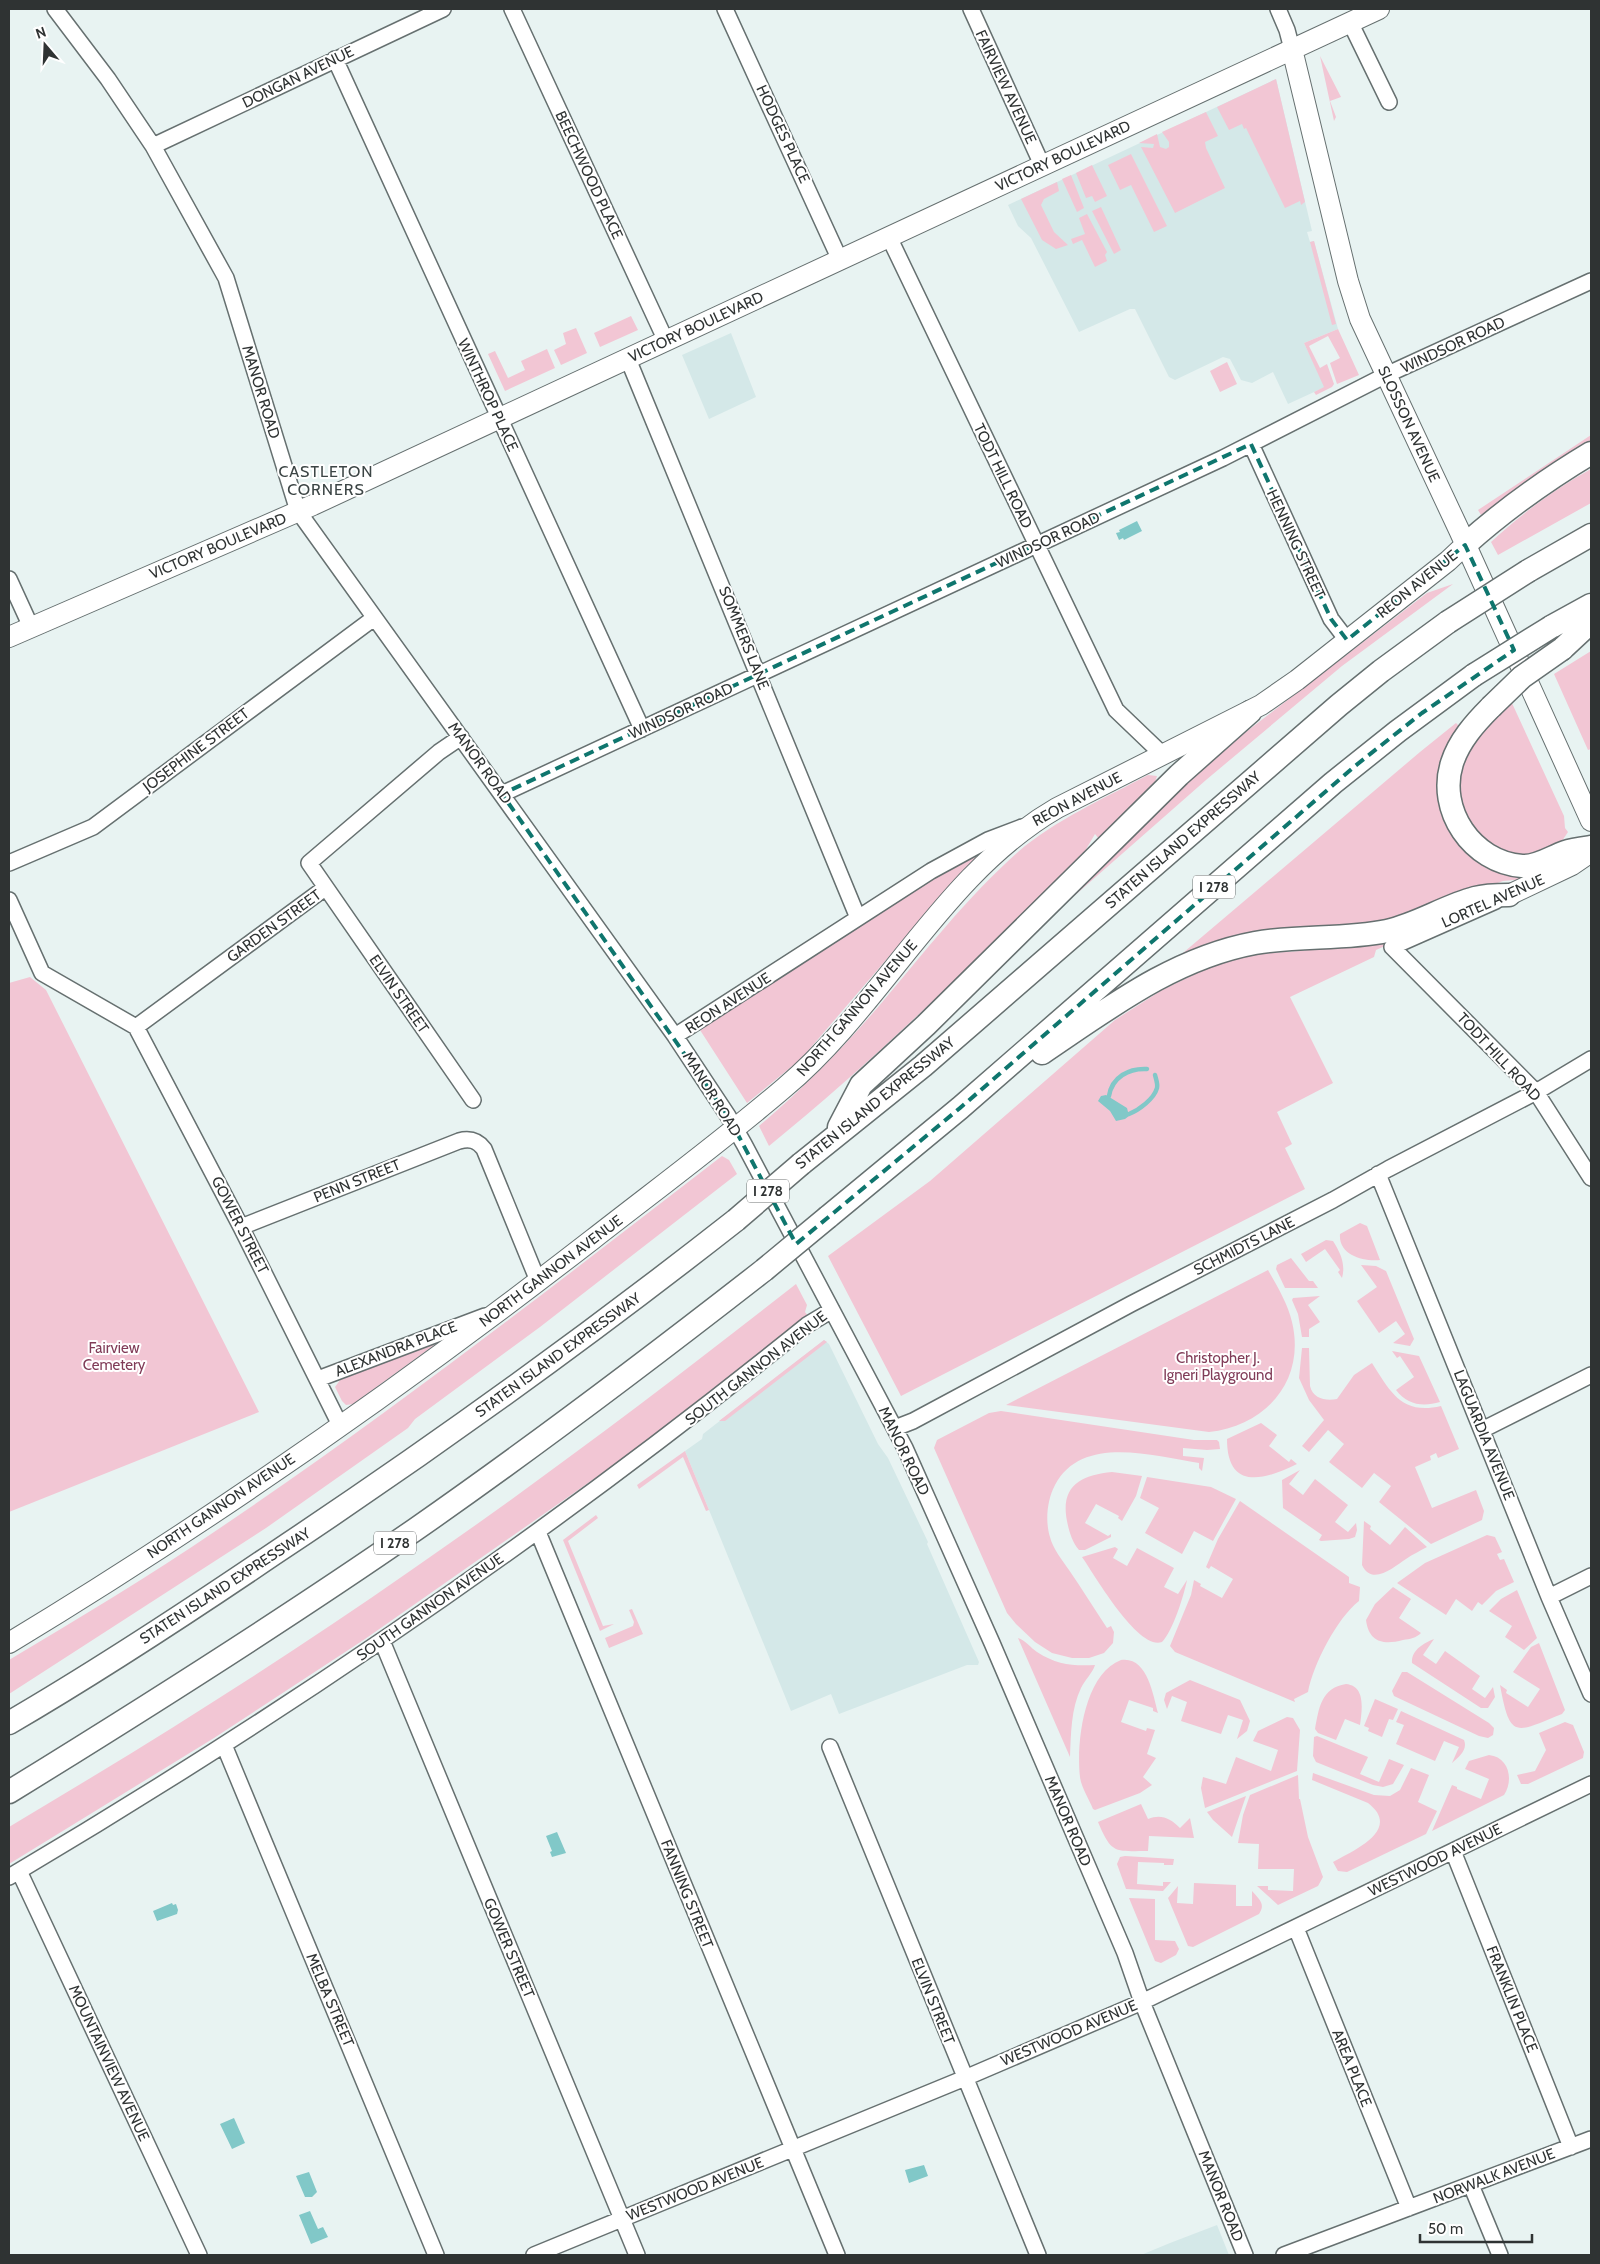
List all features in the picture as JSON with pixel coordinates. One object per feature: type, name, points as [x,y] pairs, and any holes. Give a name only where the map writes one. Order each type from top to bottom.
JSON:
[{"type":"highway","points":[[1465,545],[1488,524],[1533,491],[1591,453]]},
{"type":"highway","name":"STATEN ISLAND EXPRESSWAY","points":[[9,1723],[170,1623],[426,1451],[610,1317],[736,1220],[801,1164],[923,1066],[1380,671],[1448,622],[1528,571],[1591,535]]},
{"type":"highway","name":"I 278","points":[[9,1792],[192,1679],[415,1529],[591,1403],[764,1270],[960,1108],[1333,783],[1398,731],[1474,676],[1591,605]]},
{"type":"highway","points":[[1591,622],[1562,649],[1522,677],[1491,707],[1461,744],[1449,772],[1451,807],[1457,822],[1466,837],[1489,855],[1507,863],[1522,866],[1537,864],[1566,851],[1591,847]]},
{"type":"highway","points":[[834,1137],[861,1084],[926,1025],[1179,775],[1250,712]]},
{"type":"highway","points":[[960,1108],[1135,991],[1168,972],[1202,958],[1238,947],[1272,940],[1352,936],[1384,931],[1410,924],[1476,898],[1487,895],[1509,895]]},
{"type":"main road","name":"VICTORY BOULEVARD","points":[[9,636],[298,511],[1379,9]]},
{"type":"main road","name":"SLOSSON AVENUE","points":[[1292,49],[1348,281],[1360,319],[1591,821]]},
{"type":"main road","name":"REON AVENUE","points":[[1030,824],[1056,808],[1250,712],[1297,680],[1448,561],[1465,545]]},
{"type":"main road","name":"NORTH GANNON AVENUE","points":[[9,1643],[168,1542],[340,1425],[502,1309],[735,1128],[806,1068],[977,871],[1030,824]]},
{"type":"main road","name":"LORTEL AVENUE","points":[[1509,895],[1572,865],[1591,852]]},
{"type":"street","name":"MANOR ROAD","points":[[55,9],[114,87],[153,146],[226,278],[298,511],[675,1036],[735,1128],[895,1428],[946,1538],[1026,1721],[1124,1953],[1142,2002],[1245,2255]]},
{"type":"street","name":"DONGAN AVENUE","points":[[153,146],[443,9]]},
{"type":"street","name":"BEECHWOOD PLACE","points":[[512,9],[666,341]]},
{"type":"street","name":"HODGES PLACE","points":[[726,9],[840,260]]},
{"type":"street","name":"FAIRVIEW AVENUE","points":[[970,9],[1042,165]]},
{"type":"street","name":"SLOSSON AVENUE","points":[[1278,9],[1287,30],[1292,49]]},
{"type":"street","points":[[1350,22],[1389,102]]},
{"type":"street","name":"WINTHROP PLACE","points":[[335,59],[642,730]]},
{"type":"street","name":"TODT HILL ROAD","points":[[889,237],[1116,710],[1163,755]]},
{"type":"street","name":"WINDSOR ROAD","points":[[502,794],[1251,444],[1386,375],[1591,281]]},
{"type":"street","name":"SOMMERS LANE","points":[[628,359],[858,918]]},
{"type":"street","name":"HENNING STREET","points":[[1251,444],[1331,619],[1347,640]]},
{"type":"street","points":[[9,579],[31,627]]},
{"type":"street","name":"JOSEPHINE STREET","points":[[9,863],[93,827],[374,618]]},
{"type":"street","name":"GARDEN STREET","points":[[136,1027],[325,888],[309,863],[439,752],[461,737]]},
{"type":"street","name":"REON AVENUE","points":[[675,1036],[930,871],[968,850],[1030,824]]},
{"type":"street","name":"ELVIN STREET","points":[[325,888],[473,1100]]},
{"type":"street","name":"LORTEL AVENUE","points":[[1392,947],[1509,895]]},
{"type":"street","points":[[9,900],[42,973],[136,1027]]},
{"type":"street","name":"TODT HILL ROAD","points":[[1392,947],[1536,1092],[1591,1178]]},
{"type":"street","name":"GOWER STREET","points":[[136,1027],[241,1227],[340,1425]]},
{"type":"street","name":"SCHMIDTS LANE","points":[[895,1428],[914,1421],[1131,1304],[1333,1200],[1378,1174],[1536,1092],[1591,1059]]},
{"type":"street","name":"PENN STREET","points":[[241,1227],[459,1141],[473,1140],[484,1149],[538,1281]]},
{"type":"street","name":"LAGUARDIA AVENUE","points":[[1378,1174],[1591,1694]]},
{"type":"street","name":"ALEXANDRA PLACE","points":[[318,1379],[502,1309]]},
{"type":"street","name":"SOUTH GANNON AVENUE","points":[[14,1874],[224,1745],[382,1641],[538,1532],[683,1425],[807,1325],[832,1310]]},
{"type":"street","points":[[1482,1430],[1591,1375]]},
{"type":"street","name":"FANNING STREET","points":[[538,1532],[837,2255]]},
{"type":"street","points":[[1550,1597],[1591,1576]]},
{"type":"street","name":"GOWER STREET","points":[[382,1641],[637,2255]]},
{"type":"street","name":"MELBA STREET","points":[[224,1745],[436,2255]]},
{"type":"street","name":"ELVIN STREET","points":[[830,1747],[1038,2255]]},
{"type":"street","name":"WESTWOOD AVENUE","points":[[534,2255],[965,2078],[1142,2002],[1591,1784]]},
{"type":"street","name":"FRANKLIN PLACE","points":[[1452,1851],[1571,2147]]},
{"type":"street","name":"MOUNTAINVIEW AVENUE","points":[[14,1874],[199,2255]]},
{"type":"street","name":"AREA PLACE","points":[[1296,1928],[1409,2208]]},
{"type":"street","name":"NORWALK AVENUE","points":[[1284,2255],[1591,2139]]},
{"type":"street","points":[[1471,2185],[1500,2255]]},
{"type":"highlighted area","points":[[1251,444],[1331,619],[1347,640],[1465,545],[1514,650],[1422,713],[1355,766],[960,1108],[796,1244],[728,1116],[502,794]]},
{"type":"shaded area","points":[[1276,79],[1312,231],[1307,232],[1310,242],[1314,241],[1338,329],[1304,343],[1325,387],[1288,404],[1273,372],[1252,383],[1241,380],[1230,359],[1223,357],[1175,380],[1169,377],[1135,309],[1130,309],[1079,332],[1031,238],[1018,226],[1008,205]]},
{"type":"shaded area","points":[[731,333],[756,397],[709,419],[682,355]]},
{"type":"shaded area","points":[[824,1340],[829,1344],[878,1444],[888,1458],[928,1542],[927,1544],[979,1662],[978,1665],[967,1665],[839,1714],[831,1694],[791,1711],[685,1451],[702,1439],[703,1434]]},
{"type":"shaded area","points":[[1217,2225],[1229,2255],[1141,2255],[1170,2243]]},
{"type":"green space","points":[[1320,56],[1341,97],[1330,101],[1336,117],[1334,121]]},
{"type":"green space","points":[[1276,79],[1305,202],[1301,205],[1300,201],[1285,208],[1246,128],[1244,129],[1242,124],[1229,130],[1217,107]]},
{"type":"green space","points":[[1206,112],[1218,136],[1205,142],[1206,148],[1225,188],[1175,213],[1141,147],[1153,148],[1154,144],[1139,143],[1157,134],[1160,147],[1166,149],[1169,147],[1169,142],[1162,132]]},
{"type":"green space","points":[[1131,154],[1167,226],[1154,232],[1131,185],[1120,190],[1108,165]]},
{"type":"green space","points":[[1092,165],[1107,196],[1095,202],[1092,196],[1086,198],[1076,173]]},
{"type":"green space","points":[[1071,175],[1084,208],[1077,212],[1062,179]]},
{"type":"green space","points":[[1057,182],[1059,191],[1044,199],[1041,205],[1054,232],[1068,245],[1056,249],[1042,240],[1021,199]]},
{"type":"green space","points":[[1101,207],[1121,250],[1114,254],[1092,211]]},
{"type":"green space","points":[[1087,214],[1107,252],[1105,255],[1107,261],[1095,267],[1082,240],[1073,244],[1071,239],[1085,234],[1079,218]]},
{"type":"green space","points":[[1314,241],[1336,324],[1332,325],[1310,242]]},
{"type":"green space","points":[[631,316],[638,330],[600,347],[594,333]]},
{"type":"green space","points":[[576,328],[587,353],[561,365],[554,350],[566,344],[563,333]]},
{"type":"green space","points":[[1338,329],[1359,375],[1337,384],[1330,363],[1340,358],[1328,336],[1309,346],[1320,368],[1327,364],[1334,384],[1332,387],[1316,395],[1314,392],[1324,387],[1304,343]]},
{"type":"green space","points":[[547,349],[555,368],[505,391],[488,354],[495,351],[508,378],[525,370],[521,361]]},
{"type":"green space","points":[[1227,362],[1237,384],[1220,392],[1210,371]]},
{"type":"green space","points":[[1591,435],[1591,440],[1481,515],[1478,510]]},
{"type":"green space","points":[[1591,469],[1591,503],[1498,555],[1491,542],[1539,502]]},
{"type":"green space","points":[[1453,584],[1342,666],[1206,780],[1040,926],[1191,774],[1427,593]]},
{"type":"green space","points":[[1591,651],[1591,749],[1588,750],[1554,674]]},
{"type":"green space","points":[[1511,701],[1564,816],[1565,828],[1568,832],[1554,848],[1526,857],[1500,850],[1476,832],[1461,804],[1459,775],[1471,745]]},
{"type":"green space","points":[[1456,723],[1460,727],[1445,816],[1536,873],[1526,879],[1503,881],[1379,926],[1177,958],[1420,752]]},
{"type":"green space","points":[[1148,775],[1157,776],[1155,782],[1099,839],[1095,834],[1085,851],[970,966],[851,1076],[769,1146],[759,1126],[807,1083],[851,1038],[946,926],[999,870],[1032,840],[1081,810]]},
{"type":"green space","points":[[975,855],[977,859],[953,882],[801,1059],[747,1103],[700,1030],[942,870]]},
{"type":"green space","points":[[1468,909],[1376,950],[1374,957],[1290,997],[1333,1083],[1277,1112],[1292,1144],[1285,1148],[1305,1189],[901,1396],[828,1256],[930,1181],[1115,1020],[1162,990],[1214,965],[1257,954],[1300,951],[1348,944]]},
{"type":"green space","name":"Fairview Cemetery","points":[[30,977],[46,990],[259,1412],[9,1512],[9,983]]},
{"type":"green space","points":[[722,1156],[729,1160],[737,1174],[540,1327],[415,1419],[408,1428],[266,1528],[9,1694],[9,1660],[166,1564],[282,1486],[472,1347]]},
{"type":"green space","points":[[1360,1223],[1367,1226],[1380,1260],[1367,1260],[1353,1256],[1343,1247],[1340,1241],[1340,1234]]},
{"type":"green space","points":[[1326,1240],[1333,1241],[1340,1254],[1343,1263],[1342,1278],[1338,1272],[1340,1270],[1325,1249],[1306,1262],[1301,1254]]},
{"type":"green space","points":[[1291,1258],[1309,1281],[1313,1281],[1318,1288],[1285,1288],[1276,1269],[1277,1265]]},
{"type":"green space","points":[[1361,1265],[1376,1266],[1386,1271],[1414,1339],[1410,1346],[1393,1343],[1405,1334],[1396,1321],[1379,1333],[1357,1301],[1377,1287]]},
{"type":"green space","name":"Christopher J. Igneri Playground","points":[[1268,1270],[1282,1295],[1292,1322],[1295,1343],[1293,1363],[1287,1381],[1277,1396],[1264,1410],[1248,1420],[1230,1428],[1209,1432],[1006,1405]]},
{"type":"green space","points":[[796,1284],[807,1305],[805,1312],[808,1316],[621,1460],[365,1639],[214,1738],[9,1864],[9,1827],[212,1703],[361,1605],[557,1466]]},
{"type":"green space","points":[[1320,1296],[1308,1305],[1320,1322],[1309,1329],[1309,1337],[1302,1337],[1298,1314],[1292,1300],[1293,1298]]},
{"type":"green space","points":[[824,1340],[827,1342],[725,1421],[719,1421]]},
{"type":"green space","points":[[440,1341],[353,1404],[346,1405],[342,1401],[335,1387],[340,1380]]},
{"type":"green space","points":[[1302,1348],[1309,1348],[1310,1386],[1314,1394],[1320,1398],[1337,1399],[1354,1375],[1372,1363],[1385,1384],[1399,1399],[1407,1404],[1428,1408],[1441,1406],[1459,1449],[1438,1458],[1436,1453],[1430,1456],[1431,1460],[1415,1467],[1432,1508],[1476,1490],[1484,1511],[1482,1520],[1431,1544],[1379,1502],[1391,1486],[1374,1473],[1362,1488],[1329,1462],[1344,1444],[1328,1430],[1309,1452],[1302,1446],[1324,1420],[1309,1400],[1299,1378]]},
{"type":"green space","points":[[1392,1351],[1419,1356],[1440,1402],[1416,1404],[1400,1395],[1396,1390],[1414,1377],[1400,1356],[1397,1358]]},
{"type":"green space","points":[[1001,1411],[1194,1440],[1217,1440],[1219,1442],[1220,1449],[1183,1448],[1183,1456],[1204,1458],[1202,1471],[1199,1468],[1199,1463],[1140,1453],[1120,1452],[1100,1454],[1082,1459],[1067,1469],[1055,1485],[1050,1497],[1048,1511],[1050,1537],[1058,1554],[1107,1628],[1111,1626],[1114,1632],[1113,1643],[1104,1653],[1089,1658],[1072,1658],[1052,1653],[1035,1642],[1016,1624],[1007,1613],[934,1448],[937,1440],[989,1413]]},
{"type":"green space","points":[[1261,1423],[1277,1435],[1269,1446],[1289,1462],[1291,1459],[1297,1464],[1272,1474],[1249,1477],[1240,1474],[1233,1467],[1227,1439]]},
{"type":"green space","points":[[685,1451],[709,1510],[706,1511],[683,1457],[639,1489],[637,1485]]},
{"type":"green space","points":[[1300,1470],[1289,1484],[1303,1495],[1315,1479],[1348,1505],[1335,1522],[1348,1532],[1356,1523],[1355,1537],[1321,1541],[1319,1540],[1322,1535],[1283,1508],[1282,1480]]},
{"type":"green space","points":[[1112,1472],[1142,1476],[1136,1496],[1122,1521],[1118,1518],[1119,1516],[1096,1504],[1085,1523],[1108,1536],[1111,1534],[1111,1537],[1085,1550],[1079,1550],[1074,1544],[1067,1521],[1067,1499],[1070,1491],[1082,1480],[1091,1476]]},
{"type":"green space","points":[[1147,1477],[1211,1487],[1236,1499],[1213,1541],[1194,1531],[1182,1554],[1145,1533],[1159,1508],[1140,1498]]},
{"type":"green space","points":[[1240,1501],[1349,1577],[1349,1583],[1360,1587],[1359,1601],[1342,1619],[1327,1643],[1315,1669],[1308,1692],[1294,1699],[1295,1702],[1175,1652],[1170,1646],[1191,1595],[1194,1580],[1201,1584],[1200,1586],[1222,1598],[1233,1579],[1211,1566],[1209,1569],[1206,1567],[1218,1539]]},
{"type":"green space","points":[[596,1515],[598,1518],[568,1541],[603,1626],[614,1624],[600,1631],[563,1540]]},
{"type":"green space","points":[[1364,1521],[1371,1526],[1370,1529],[1390,1545],[1405,1527],[1427,1547],[1384,1573],[1372,1574],[1366,1571],[1362,1565]]},
{"type":"green space","points":[[1487,1535],[1495,1537],[1502,1552],[1497,1554],[1500,1560],[1504,1559],[1514,1582],[1496,1591],[1482,1605],[1478,1602],[1472,1611],[1456,1599],[1446,1615],[1397,1583],[1425,1563]]},
{"type":"green space","points":[[1115,1547],[1118,1549],[1113,1558],[1127,1566],[1137,1548],[1174,1568],[1164,1587],[1178,1594],[1187,1580],[1174,1622],[1162,1642],[1152,1642],[1129,1624],[1106,1594],[1082,1557]]},
{"type":"green space","points":[[1393,1587],[1411,1599],[1399,1618],[1421,1633],[1410,1639],[1384,1642],[1370,1634],[1366,1620],[1375,1604]]},
{"type":"green space","points":[[1517,1590],[1537,1638],[1524,1650],[1505,1637],[1512,1626],[1489,1611],[1501,1599]]},
{"type":"green space","points":[[632,1609],[643,1634],[609,1648],[605,1638],[633,1626],[634,1622],[629,1610]]},
{"type":"green space","points":[[1018,1638],[1051,1660],[1072,1665],[1095,1665],[1081,1688],[1075,1704],[1070,1757]]},
{"type":"green space","points":[[1434,1639],[1423,1655],[1436,1664],[1445,1651],[1480,1676],[1472,1689],[1485,1698],[1493,1687],[1495,1697],[1488,1708],[1481,1708],[1412,1663],[1412,1658],[1416,1651],[1422,1645]]},
{"type":"green space","points":[[1539,1643],[1565,1710],[1562,1714],[1534,1725],[1524,1728],[1517,1727],[1507,1715],[1500,1685],[1507,1690],[1506,1693],[1528,1707],[1540,1689],[1513,1672],[1531,1647]]},
{"type":"green space","points":[[1121,1660],[1130,1660],[1143,1670],[1151,1687],[1158,1713],[1153,1711],[1153,1708],[1129,1700],[1121,1722],[1146,1731],[1147,1728],[1155,1730],[1147,1754],[1156,1758],[1143,1777],[1152,1785],[1140,1793],[1095,1810],[1083,1789],[1080,1777],[1081,1729],[1085,1711],[1098,1679],[1108,1668]]},
{"type":"green space","points":[[1402,1672],[1407,1672],[1489,1723],[1494,1728],[1493,1735],[1488,1738],[1479,1736],[1394,1696],[1392,1691]]},
{"type":"green space","points":[[1190,1680],[1240,1700],[1250,1721],[1247,1731],[1237,1739],[1243,1720],[1228,1715],[1221,1734],[1181,1721],[1187,1702],[1172,1696],[1167,1709],[1164,1700],[1166,1693]]},
{"type":"green space","points":[[1346,1684],[1357,1689],[1360,1694],[1362,1706],[1360,1725],[1345,1719],[1336,1740],[1318,1733],[1315,1729],[1320,1707],[1326,1694],[1338,1686]]},
{"type":"green space","points":[[1375,1699],[1398,1709],[1393,1720],[1389,1719],[1382,1737],[1368,1731],[1369,1728],[1364,1726]]},
{"type":"green space","points":[[1401,1711],[1464,1740],[1465,1747],[1462,1753],[1452,1763],[1459,1747],[1444,1741],[1435,1761],[1396,1744],[1404,1725],[1396,1722]]},
{"type":"green space","points":[[1287,1717],[1293,1718],[1300,1730],[1297,1771],[1205,1808],[1201,1788],[1203,1777],[1226,1784],[1236,1757],[1271,1771],[1278,1750],[1253,1741],[1258,1731]]},
{"type":"green space","points":[[1565,1722],[1573,1725],[1584,1752],[1583,1758],[1528,1784],[1521,1784],[1517,1775],[1535,1771],[1546,1750],[1539,1733]]},
{"type":"green space","points":[[1317,1736],[1368,1757],[1360,1774],[1379,1782],[1389,1759],[1404,1765],[1393,1784],[1383,1787],[1373,1785],[1316,1762],[1313,1756],[1314,1737]]},
{"type":"green space","points":[[1489,1755],[1501,1760],[1508,1770],[1509,1783],[1504,1795],[1432,1831],[1452,1785],[1481,1799],[1489,1779],[1465,1769],[1469,1761]]},
{"type":"green space","points":[[1411,1768],[1429,1775],[1418,1802],[1437,1811],[1426,1834],[1347,1872],[1338,1871],[1333,1862],[1362,1846],[1377,1831],[1380,1822],[1377,1813],[1368,1803],[1312,1780],[1313,1773],[1374,1795],[1390,1796],[1400,1790]]},
{"type":"green space","points":[[1298,1775],[1299,1799],[1308,1837],[1323,1877],[1318,1886],[1278,1905],[1257,1886],[1268,1886],[1268,1890],[1293,1891],[1294,1869],[1258,1869],[1259,1844],[1238,1843],[1243,1815],[1250,1795]]},
{"type":"green space","points":[[1246,1796],[1232,1837],[1207,1812]]},
{"type":"green space","points":[[1141,1804],[1148,1819],[1165,1818],[1180,1828],[1190,1818],[1194,1838],[1149,1836],[1148,1851],[1121,1851],[1111,1846],[1098,1822]]},
{"type":"green space","points":[[1120,1857],[1174,1859],[1173,1865],[1138,1862],[1137,1884],[1163,1886],[1163,1882],[1171,1882],[1163,1891],[1126,1889],[1117,1864]]},
{"type":"green space","points":[[1194,1883],[1236,1885],[1236,1906],[1252,1906],[1252,1891],[1262,1904],[1261,1910],[1259,1914],[1193,1947],[1188,1946],[1168,1898],[1178,1886],[1177,1903],[1193,1904]]},
{"type":"green space","points":[[1129,1898],[1155,1899],[1155,1940],[1175,1941],[1179,1949],[1176,1955],[1161,1963],[1155,1961]]},
{"type":"water","points":[[1137,521],[1142,531],[1124,540],[1123,538],[1119,540],[1116,533]]},
{"type":"water","points":[[1106,1095],[1127,1108],[1129,1116],[1116,1121],[1110,1111],[1098,1101],[1101,1096]]},
{"type":"water","points":[[557,1832],[566,1853],[552,1857],[550,1852],[552,1851],[546,1836]]},
{"type":"water","points":[[172,1903],[173,1905],[176,1904],[177,1914],[157,1921],[153,1911]]},
{"type":"water","points":[[234,2118],[245,2143],[232,2149],[220,2124]]},
{"type":"water","points":[[924,2165],[928,2176],[909,2183],[905,2170]]},
{"type":"water","points":[[309,2172],[317,2192],[312,2197],[305,2197],[296,2176]]},
{"type":"water","points":[[310,2211],[318,2229],[323,2227],[328,2237],[311,2244],[299,2215]]},
{"type":"waterway","points":[[1109,1096],[1114,1084],[1122,1075],[1134,1070],[1147,1069]]},
{"type":"waterway","points":[[1129,1114],[1137,1110],[1153,1096],[1157,1086],[1155,1075]]},
{"type":"district","name":"CASTLETON CORNERS","points":[[326,480]]}]
